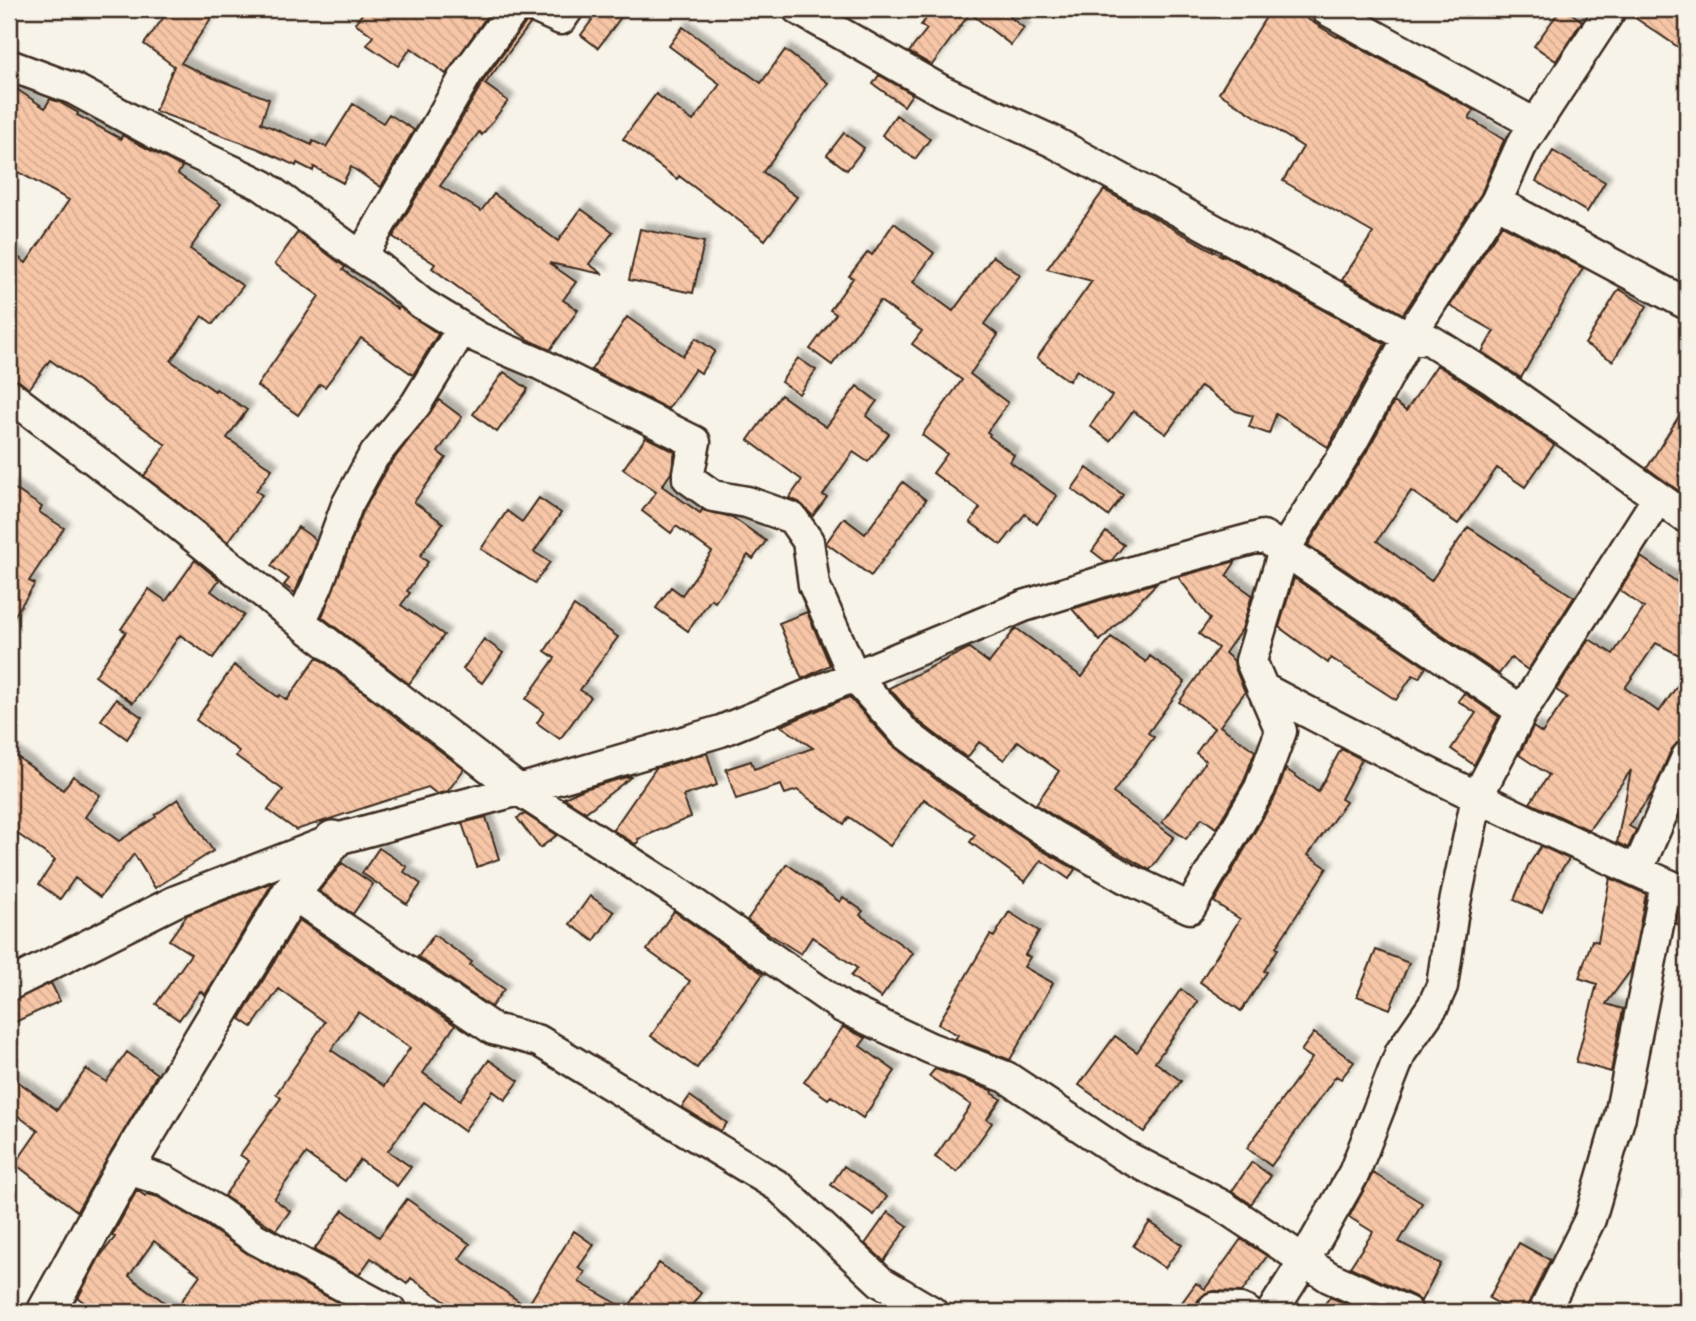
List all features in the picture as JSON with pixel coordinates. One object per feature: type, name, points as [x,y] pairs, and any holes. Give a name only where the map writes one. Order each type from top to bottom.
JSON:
[{"type":"street","points":[[360,257],[469,70],[513,9]]},
{"type":"street","points":[[538,9],[561,19],[568,9]]},
{"type":"street","points":[[798,9],[942,91],[1052,141],[1409,337],[1430,340],[1492,379],[1687,518]]},
{"type":"street","points":[[1326,9],[1535,124]]},
{"type":"street","points":[[9,65],[74,89],[179,146],[262,185],[379,268],[422,303],[463,329],[540,363],[695,442],[688,478],[713,496],[747,502],[792,518],[808,541],[814,585],[854,676],[905,733],[949,767],[1051,835],[1126,878],[1190,908],[1259,789],[1281,731],[1251,661],[1284,550],[1352,442],[1409,337],[1496,202],[1521,146],[1611,9]]},
{"type":"street","points":[[1496,202],[1687,304]]},
{"type":"street","points":[[300,622],[317,586],[347,505],[373,457],[416,404],[463,329]]},
{"type":"street","points":[[9,395],[519,790],[674,890],[842,1007],[930,1048],[1006,1077],[1125,1156],[1221,1205],[1329,1278],[1407,1312]]},
{"type":"street","points":[[1272,1312],[1354,1173],[1401,1052],[1433,1006],[1442,986],[1452,916],[1477,797],[1522,711],[1658,498]]},
{"type":"street","points":[[9,985],[176,901],[333,841],[721,731],[1024,606],[1154,565],[1263,536],[1522,711]]},
{"type":"street","points":[[1262,688],[1477,797],[1677,888],[1620,1116],[1590,1219],[1544,1312]]},
{"type":"street","points":[[1637,871],[1687,757]]},
{"type":"street","points":[[46,1312],[125,1168],[291,894],[333,841]]},
{"type":"street","points":[[291,894],[493,1029],[539,1041],[778,1186],[881,1282],[932,1312]]},
{"type":"street","points":[[125,1168],[165,1181],[216,1211],[256,1239],[392,1312]]},
{"type":"street","points":[[1212,1312],[1214,1308],[1240,1309],[1247,1312]]},
{"type":"building","points":[[170,9],[200,9],[212,17],[181,63],[269,99],[261,123],[312,145],[313,141],[326,147],[353,104],[383,123],[389,114],[414,130],[381,187],[351,167],[343,183],[314,167],[313,171],[297,163],[296,166],[259,149],[155,111],[174,66],[144,44]]},
{"type":"building","points":[[366,9],[492,9],[446,74],[411,48],[398,66],[367,45],[373,36],[355,23]]},
{"type":"building","points":[[600,9],[627,9],[598,48],[581,35]]},
{"type":"building","points":[[934,9],[1016,9],[1010,17],[1024,28],[1011,45],[970,13],[932,65],[909,52],[927,29],[921,25]]},
{"type":"building","points":[[1271,9],[1291,9],[1337,37],[1474,110],[1469,118],[1504,140],[1481,194],[1403,314],[1342,280],[1373,233],[1283,181],[1303,147],[1219,93]]},
{"type":"building","points":[[1561,9],[1582,21],[1556,61],[1534,46]]},
{"type":"building","points":[[1628,9],[1687,9],[1687,53],[1628,13]]},
{"type":"building","points":[[527,21],[530,24],[485,84],[508,101],[482,135],[479,132],[440,186],[481,211],[494,194],[558,241],[581,209],[613,232],[589,264],[603,274],[549,263],[576,282],[563,300],[578,310],[550,350],[527,339],[432,268],[435,264],[393,237],[484,80]]},
{"type":"building","points":[[683,27],[761,83],[785,50],[828,83],[763,172],[797,197],[765,240],[679,176],[677,179],[623,139],[656,94],[693,121],[720,84],[669,46]]},
{"type":"building","points":[[879,75],[912,94],[904,106],[873,84]]},
{"type":"building","points":[[9,84],[45,108],[50,99],[59,102],[121,139],[122,135],[182,167],[178,174],[221,204],[190,249],[243,286],[213,324],[202,316],[171,361],[247,410],[227,438],[272,469],[256,491],[262,495],[228,542],[144,476],[166,445],[50,360],[29,389],[19,381],[9,378],[9,250],[26,263],[69,200],[9,167]]},
{"type":"building","points":[[896,115],[930,139],[915,159],[882,135]]},
{"type":"building","points":[[844,133],[864,148],[847,170],[827,155]]},
{"type":"building","points":[[1553,151],[1605,182],[1587,212],[1536,181]]},
{"type":"building","points":[[1104,190],[1385,344],[1328,447],[1276,414],[1269,434],[1249,427],[1253,416],[1236,411],[1201,386],[1166,434],[1133,411],[1110,441],[1090,426],[1112,396],[1077,370],[1069,381],[1037,358],[1092,281],[1047,269]]},
{"type":"building","points":[[894,223],[934,253],[913,282],[953,311],[993,256],[1020,275],[984,324],[998,335],[970,374],[1008,403],[987,432],[989,436],[1014,455],[1010,462],[1057,496],[1037,524],[1025,514],[1001,545],[970,522],[980,508],[933,473],[947,454],[922,435],[962,380],[912,344],[922,331],[880,301],[832,365],[810,349],[836,314],[830,310],[853,278],[849,276],[868,252],[872,255]]},
{"type":"building","points":[[1502,225],[1583,268],[1521,378],[1482,352],[1494,331],[1450,306]]},
{"type":"building","points":[[640,229],[704,242],[693,293],[629,280]]},
{"type":"building","points":[[298,232],[345,267],[343,270],[438,334],[413,375],[361,338],[325,387],[320,384],[298,415],[257,386],[319,296],[275,264]]},
{"type":"building","points":[[1619,289],[1647,306],[1613,361],[1585,344]]},
{"type":"building","points":[[627,317],[683,356],[696,338],[715,351],[701,373],[695,369],[668,409],[591,370]]},
{"type":"building","points":[[798,358],[816,370],[799,394],[781,382]]},
{"type":"building","points":[[1437,365],[1554,445],[1525,487],[1497,468],[1458,524],[1411,491],[1377,541],[1431,581],[1468,527],[1574,597],[1528,670],[1511,658],[1499,674],[1308,545],[1367,451],[1394,402],[1406,411]]},
{"type":"building","points":[[504,372],[528,389],[497,432],[473,414]]},
{"type":"building","points":[[857,386],[877,401],[866,416],[889,434],[868,462],[853,452],[823,495],[827,497],[813,516],[799,502],[789,498],[802,480],[748,440],[781,395],[826,427]]},
{"type":"building","points":[[439,400],[462,417],[438,452],[446,458],[414,502],[443,523],[420,556],[428,562],[407,591],[410,593],[401,605],[444,635],[409,684],[322,617],[363,512],[388,467]]},
{"type":"building","points":[[1687,403],[1687,497],[1647,468]]},
{"type":"building","points":[[646,437],[675,452],[671,473],[662,486],[700,513],[702,510],[732,517],[766,541],[753,559],[748,555],[715,602],[711,599],[688,631],[656,608],[671,587],[682,595],[712,552],[676,526],[671,533],[642,511],[656,492],[623,469]]},
{"type":"building","points":[[1087,468],[1123,495],[1108,516],[1072,489]]},
{"type":"building","points":[[903,482],[926,500],[871,576],[826,543],[844,518],[865,534]]},
{"type":"building","points":[[9,485],[42,507],[39,512],[64,528],[29,581],[35,584],[9,624]]},
{"type":"building","points":[[539,498],[561,513],[534,552],[550,562],[535,583],[481,549],[507,511],[522,522]]},
{"type":"building","points":[[298,527],[316,540],[295,593],[284,585],[289,579],[271,566]]},
{"type":"building","points":[[1106,532],[1124,545],[1112,560],[1106,562],[1092,551]]},
{"type":"building","points":[[1641,557],[1687,589],[1687,659],[1656,643],[1625,688],[1659,712],[1687,672],[1687,740],[1677,743],[1671,750],[1653,792],[1629,826],[1636,830],[1628,848],[1617,843],[1631,770],[1589,830],[1530,803],[1549,775],[1519,755],[1533,727],[1542,733],[1567,697],[1556,690],[1589,639],[1613,654],[1644,608],[1620,590]]},
{"type":"building","points":[[195,560],[219,580],[211,591],[244,615],[213,658],[180,635],[133,703],[95,676],[126,632],[121,629],[149,589],[166,601]]},
{"type":"building","points":[[1236,561],[1226,576],[1252,595],[1242,629],[1225,653],[1234,661],[1245,692],[1220,726],[1255,751],[1244,781],[1216,828],[1202,818],[1186,839],[1162,822],[1206,761],[1196,753],[1214,728],[1179,702],[1218,648],[1199,634],[1210,619],[1178,577]]},
{"type":"building","points":[[1294,578],[1426,667],[1419,678],[1413,675],[1396,700],[1331,658],[1328,663],[1279,627]]},
{"type":"building","points":[[1158,582],[1100,641],[1072,609]]},
{"type":"building","points":[[574,606],[618,637],[580,690],[591,697],[560,739],[537,723],[544,712],[526,699],[555,658],[545,651]]},
{"type":"building","points":[[807,612],[830,665],[802,679],[779,623]]},
{"type":"building","points":[[1016,628],[1082,677],[1111,637],[1146,662],[1150,656],[1185,682],[1148,733],[1154,737],[1113,793],[1174,837],[1150,870],[1036,804],[1059,771],[1018,741],[1004,760],[979,742],[967,758],[917,720],[889,688],[969,648],[989,663]]},
{"type":"building","points":[[484,639],[503,653],[482,683],[463,669]]},
{"type":"building","points":[[317,657],[464,769],[448,791],[437,794],[428,787],[296,830],[268,810],[283,790],[236,756],[239,751],[196,720],[234,665],[278,697],[280,695],[287,700]]},
{"type":"building","points":[[1464,693],[1499,717],[1474,765],[1451,749],[1476,713],[1458,701]]},
{"type":"building","points":[[849,697],[892,745],[938,781],[1041,850],[1075,869],[1069,879],[1041,860],[1025,882],[970,842],[975,835],[924,799],[890,846],[849,817],[844,824],[797,790],[785,794],[781,785],[736,799],[726,769],[751,761],[754,769],[813,748],[781,726]]},
{"type":"building","points":[[116,699],[142,717],[127,739],[101,720]]},
{"type":"building","points":[[1341,749],[1362,759],[1341,799],[1346,802],[1308,855],[1327,868],[1276,947],[1278,949],[1264,971],[1267,972],[1241,1011],[1200,982],[1240,919],[1214,902],[1275,797],[1286,769],[1318,792]]},
{"type":"building","points":[[9,751],[63,790],[73,776],[100,795],[85,817],[119,841],[178,799],[213,851],[155,888],[134,854],[100,897],[75,878],[60,899],[39,884],[55,860],[9,828]]},
{"type":"building","points":[[707,753],[717,785],[683,796],[691,817],[638,839],[639,842],[635,844],[613,830],[656,768]]},
{"type":"building","points":[[630,776],[586,812],[564,798],[584,789]]},
{"type":"building","points":[[525,814],[557,835],[540,848],[517,818]]},
{"type":"building","points":[[486,817],[499,859],[477,867],[462,823]]},
{"type":"building","points":[[1541,846],[1569,859],[1557,876],[1542,912],[1514,900],[1528,866]]},
{"type":"building","points":[[379,848],[407,867],[404,872],[421,884],[407,904],[362,873]]},
{"type":"building","points":[[342,863],[373,884],[353,914],[319,891]]},
{"type":"building","points":[[787,864],[840,902],[843,897],[863,911],[860,915],[913,953],[881,998],[851,976],[857,968],[812,937],[801,954],[747,920]]},
{"type":"building","points":[[1610,878],[1646,894],[1631,970],[1606,1004],[1623,1009],[1611,1072],[1576,1062],[1597,984],[1579,978],[1592,940],[1598,942]]},
{"type":"building","points":[[273,882],[205,995],[200,991],[179,1020],[156,1004],[191,954],[169,940],[187,915]]},
{"type":"building","points":[[590,896],[614,912],[594,941],[570,924]]},
{"type":"building","points":[[1679,909],[1687,910],[1687,926],[1676,924]]},
{"type":"building","points":[[674,911],[763,974],[697,1068],[651,1036],[690,981],[647,950]]},
{"type":"building","points":[[1009,912],[1039,931],[1025,955],[1030,957],[1024,967],[1053,983],[1010,1060],[955,1039],[958,1035],[938,1024],[990,935],[994,937]]},
{"type":"building","points":[[299,920],[455,1025],[423,1073],[460,1100],[489,1060],[519,1081],[505,1100],[493,1091],[464,1131],[424,1102],[388,1151],[411,1167],[397,1186],[360,1160],[345,1181],[306,1154],[274,1199],[290,1211],[276,1230],[224,1196],[249,1161],[240,1155],[281,1098],[276,1094],[325,1022],[279,989],[252,1027],[240,1019]],"holes":[[[358,1012],[410,1048],[384,1086],[331,1050]]]},
{"type":"building","points":[[434,935],[504,989],[491,1007],[418,957]]},
{"type":"building","points":[[1376,950],[1409,963],[1390,1009],[1357,996]]},
{"type":"building","points":[[51,983],[60,1001],[9,1025],[9,1002]]},
{"type":"building","points":[[1181,989],[1198,1002],[1155,1062],[1181,1081],[1144,1132],[1079,1085],[1115,1036],[1137,1052]]},
{"type":"building","points":[[843,1027],[866,1038],[860,1046],[895,1071],[863,1118],[831,1096],[828,1099],[804,1082]]},
{"type":"building","points":[[1314,1033],[1354,1062],[1341,1079],[1336,1076],[1271,1166],[1247,1148],[1312,1058],[1301,1051]]},
{"type":"building","points":[[127,1052],[157,1074],[77,1211],[15,1164],[38,1131],[9,1109],[9,1075],[57,1110],[86,1069],[106,1082]]},
{"type":"building","points":[[935,1069],[993,1091],[992,1093],[1001,1099],[987,1119],[992,1123],[957,1172],[935,1157],[971,1105],[929,1076]]},
{"type":"building","points":[[690,1096],[727,1123],[721,1131],[682,1107]]},
{"type":"building","points":[[1252,1162],[1271,1176],[1251,1204],[1232,1191]]},
{"type":"building","points":[[844,1166],[887,1197],[874,1215],[831,1185]]},
{"type":"building","points":[[1373,1173],[1422,1203],[1399,1242],[1441,1264],[1421,1301],[1350,1267],[1373,1232],[1349,1217]]},
{"type":"building","points":[[137,1190],[145,1196],[147,1194],[158,1197],[248,1254],[339,1303],[333,1312],[97,1312],[78,1298],[99,1258],[115,1237],[112,1236]],"holes":[[[154,1241],[200,1275],[175,1310],[129,1276]]]},
{"type":"building","points":[[407,1199],[470,1244],[459,1259],[527,1307],[574,1231],[594,1245],[578,1268],[585,1272],[579,1282],[627,1309],[659,1263],[701,1293],[687,1312],[460,1312],[411,1278],[407,1284],[371,1258],[359,1275],[314,1250],[343,1210],[379,1237]]},
{"type":"building","points":[[888,1212],[908,1226],[884,1261],[865,1244]]},
{"type":"building","points":[[1150,1222],[1182,1245],[1165,1268],[1133,1246]]},
{"type":"building","points":[[1241,1239],[1267,1256],[1242,1292],[1206,1293],[1198,1300],[1195,1312],[1175,1312],[1196,1283],[1205,1289]]},
{"type":"building","points":[[1519,1243],[1550,1260],[1528,1304],[1527,1312],[1514,1312],[1489,1298]]},
{"type":"building","points":[[1330,1297],[1351,1306],[1347,1312],[1319,1312]]}]
